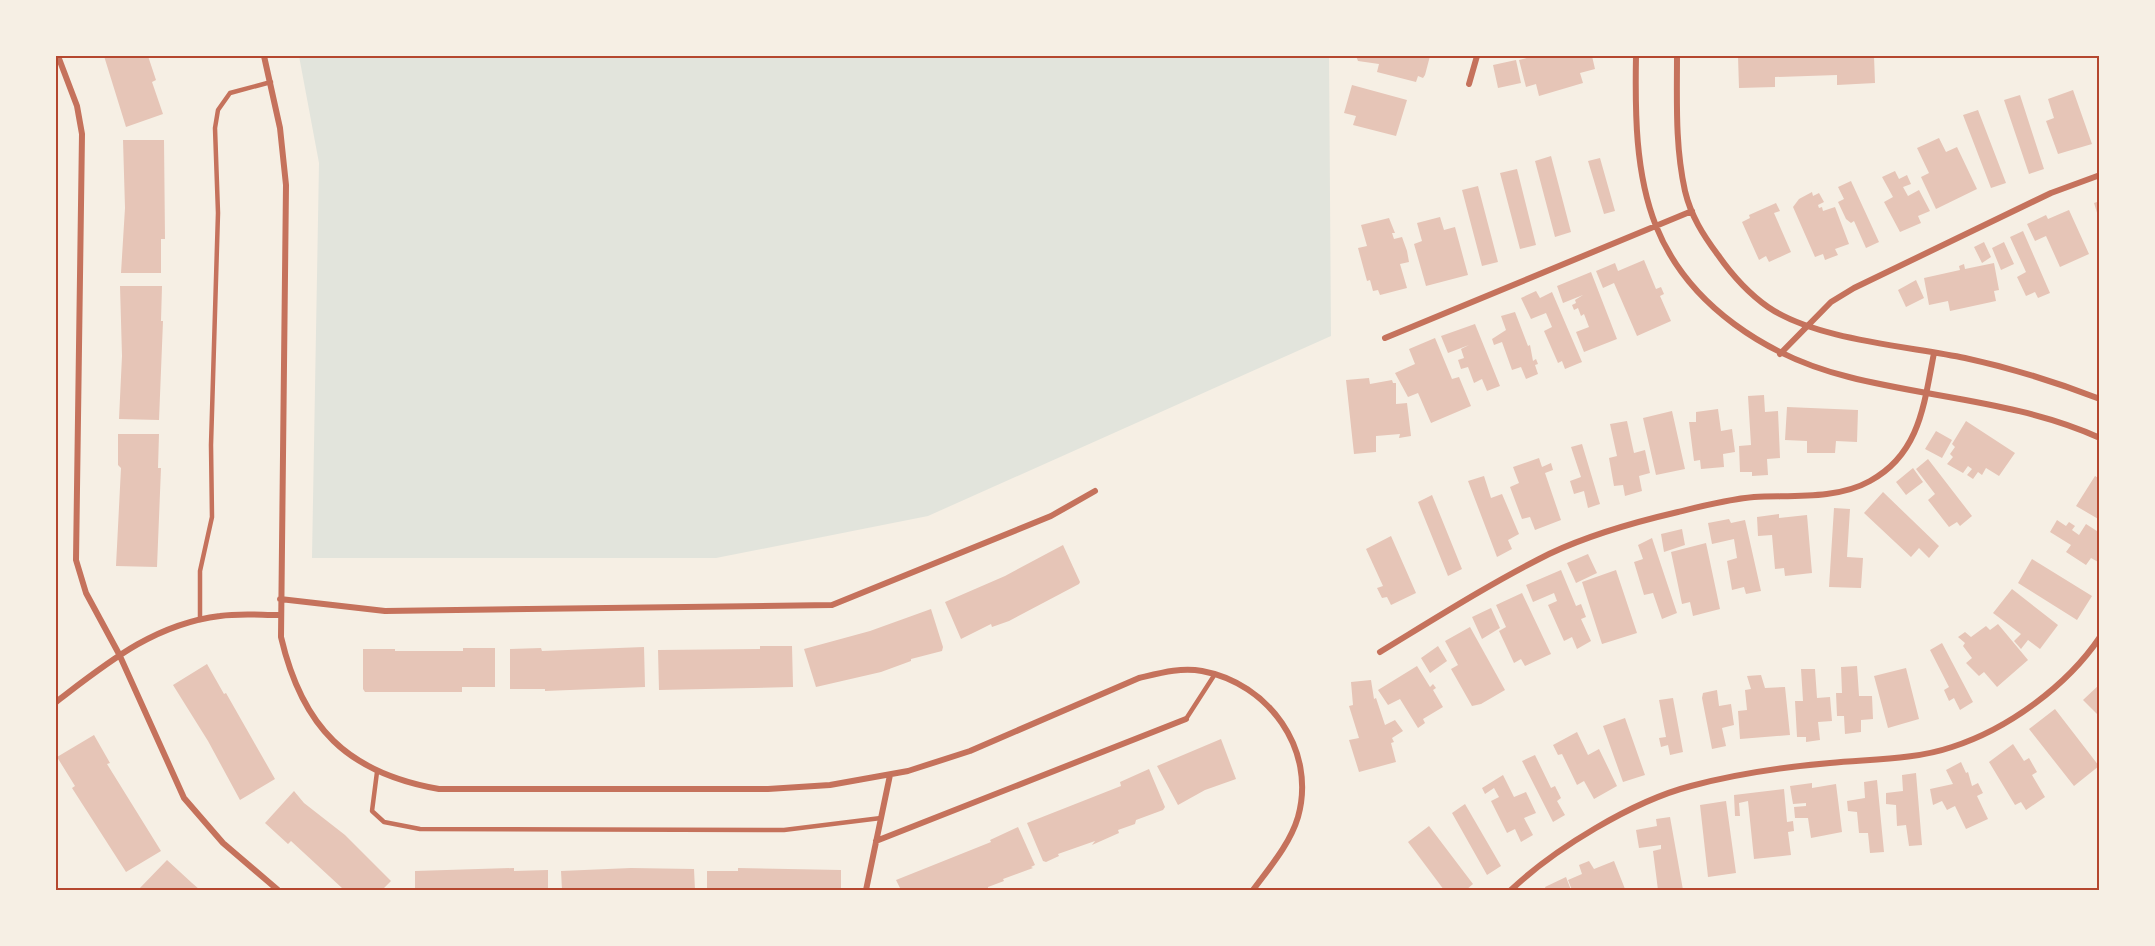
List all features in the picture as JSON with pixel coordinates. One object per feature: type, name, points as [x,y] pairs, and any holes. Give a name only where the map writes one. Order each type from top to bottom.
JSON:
[{"type":"street","points":[[57,56],[77,106],[82,135],[76,560],[86,593],[119,654],[184,798],[223,843],[278,891]]},
{"type":"street","points":[[264,56],[280,128],[286,185],[279,615],[281,637],[289,673],[304,704],[325,733],[350,755],[377,772],[408,784],[439,789],[768,789],[830,785],[890,775],[970,752],[1139,678],[1168,670],[1200,670],[1229,678],[1256,693],[1274,711],[1289,734],[1299,761],[1302,789],[1298,816],[1289,840],[1253,891]]},
{"type":"street","points":[[1469,84],[1477,56]]},
{"type":"street","points":[[1636,56],[1635,101],[1643,176],[1656,226],[1680,269],[1726,319],[1780,354],[1848,377],[2010,410],[2100,438]]},
{"type":"street","points":[[1677,56],[1677,140],[1686,192],[1696,225],[1734,278],[1769,308],[1806,325],[2051,380],[2100,399]]},
{"type":"street","points":[[1780,354],[1831,302],[1854,288],[2051,193],[2100,175]]},
{"type":"street","points":[[1385,338],[1692,211]]},
{"type":"street","points":[[1380,652],[1467,599],[1550,554],[1600,534],[1677,512],[1751,497],[1844,491],[1870,481],[1896,461],[1912,442],[1934,353]]},
{"type":"street","points":[[280,599],[385,611],[832,605],[1051,516],[1095,491]]},
{"type":"street","points":[[56,702],[119,654],[148,636],[221,615],[279,615]]},
{"type":"street","points":[[1511,891],[1527,876],[1572,843],[1630,810],[1689,786],[1797,766],[1911,756],[1951,748],[1984,734],[2019,714],[2054,686],[2087,655],[2100,637]]},
{"type":"street","points":[[876,841],[1186,718]]},
{"type":"street","points":[[866,891],[890,775]]},
{"type":"lane","points":[[200,620],[200,571],[212,517],[211,445],[218,213],[215,128],[218,110],[230,93],[271,82]]},
{"type":"lane","points":[[1186,718],[1215,674]]},
{"type":"lane","points":[[377,772],[372,811],[384,822],[420,829],[784,830],[881,819]]},
{"type":"shaded area","points":[[299,56],[1329,56],[1331,336],[928,516],[716,558],[312,558],[319,163]]},
{"type":"building","points":[[104,56],[148,56],[156,80],[152,82],[163,114],[126,127]]},
{"type":"building","points":[[1356,56],[1430,56],[1425,75],[1423,78],[1418,76],[1416,82],[1377,72],[1379,64],[1358,61]]},
{"type":"building","points":[[1534,56],[1592,56],[1595,69],[1580,73],[1583,83],[1539,96],[1536,84],[1526,87],[1519,60]]},
{"type":"building","points":[[1738,56],[1874,56],[1875,83],[1837,85],[1837,75],[1775,77],[1775,87],[1739,88]]},
{"type":"building","points":[[1516,60],[1521,83],[1498,88],[1493,65]]},
{"type":"building","points":[[1352,85],[1407,100],[1396,136],[1353,125],[1356,116],[1344,113]]},
{"type":"building","points":[[2073,90],[2092,144],[2058,154],[2046,121],[2054,118],[2048,99]]},
{"type":"building","points":[[2020,95],[2044,169],[2029,174],[2004,100]]},
{"type":"building","points":[[1978,110],[2006,183],[1991,188],[1963,115]]},
{"type":"building","points":[[1939,138],[1946,152],[1957,147],[1977,189],[1936,209],[1921,177],[1929,173],[1917,148]]},
{"type":"building","points":[[123,140],[164,140],[165,239],[161,239],[161,273],[121,273],[125,208]]},
{"type":"building","points":[[1551,156],[1571,232],[1555,237],[1535,161]]},
{"type":"building","points":[[1600,158],[1615,211],[1604,214],[1588,161]]},
{"type":"building","points":[[1517,169],[1536,245],[1520,249],[1500,173]]},
{"type":"building","points":[[1895,171],[1899,179],[1907,175],[1911,184],[1903,187],[1908,196],[1919,190],[1930,211],[1918,216],[1921,223],[1900,232],[1884,202],[1893,197],[1882,177]]},
{"type":"building","points":[[1851,181],[1879,242],[1866,248],[1854,221],[1851,223],[1846,219],[1838,202],[1844,199],[1838,187]]},
{"type":"building","points":[[1478,186],[1498,262],[1482,266],[1462,190]]},
{"type":"building","points":[[1812,192],[1813,196],[1819,193],[1824,202],[1818,205],[1823,211],[1835,207],[1849,244],[1835,249],[1838,255],[1825,260],[1823,254],[1815,257],[1793,207],[1799,199]]},
{"type":"building","points":[[2100,201],[2100,219],[2099,219],[2094,203]]},
{"type":"building","points":[[1776,203],[1780,211],[1774,213],[1791,252],[1769,262],[1766,256],[1759,260],[1742,222],[1750,218],[1749,215]]},
{"type":"building","points":[[2069,210],[2089,254],[2060,267],[2046,236],[2035,241],[2027,224],[2046,215],[2048,219]]},
{"type":"building","points":[[1440,217],[1444,230],[1455,227],[1468,275],[1426,286],[1414,244],[1422,241],[1417,223]]},
{"type":"building","points":[[1389,218],[1395,233],[1392,233],[1394,239],[1402,237],[1407,251],[1409,262],[1400,264],[1407,288],[1380,295],[1378,290],[1373,291],[1370,280],[1367,281],[1358,248],[1367,246],[1361,225]]},
{"type":"building","points":[[2023,231],[2050,293],[2038,298],[2035,292],[2026,296],[2017,277],[2026,272],[2010,237]]},
{"type":"building","points":[[1984,242],[1991,257],[1982,263],[1974,247]]},
{"type":"building","points":[[2004,242],[2014,264],[2001,270],[1992,248]]},
{"type":"building","points":[[1644,260],[1656,289],[1661,287],[1664,294],[1660,296],[1671,321],[1637,336],[1614,283],[1603,288],[1596,271],[1615,263],[1618,271]]},
{"type":"building","points":[[1994,263],[1999,290],[1994,291],[1996,301],[1950,311],[1948,301],[1929,305],[1924,278],[1960,270],[1959,266],[1964,264],[1965,269]]},
{"type":"building","points":[[1591,272],[1617,339],[1584,352],[1576,332],[1589,327],[1584,314],[1581,316],[1578,308],[1574,310],[1572,305],[1583,295],[1563,303],[1557,286]]},
{"type":"building","points":[[1916,280],[1924,298],[1906,307],[1898,290]]},
{"type":"building","points":[[120,286],[162,286],[159,420],[119,419],[122,356]]},
{"type":"building","points":[[1536,291],[1540,298],[1552,292],[1582,362],[1565,369],[1562,361],[1558,363],[1544,331],[1552,327],[1546,313],[1531,319],[1521,298]]},
{"type":"building","points":[[1515,312],[1528,346],[1530,345],[1533,361],[1536,359],[1538,364],[1535,365],[1538,374],[1526,379],[1521,367],[1512,370],[1502,342],[1494,345],[1492,339],[1506,330],[1501,316]]},
{"type":"building","points":[[1475,324],[1500,386],[1487,391],[1482,379],[1474,383],[1468,367],[1461,369],[1458,360],[1464,358],[1461,349],[1469,345],[1448,353],[1441,336]]},
{"type":"building","points":[[1435,338],[1452,379],[1459,377],[1471,406],[1431,423],[1418,393],[1408,397],[1395,373],[1415,364],[1409,349]]},
{"type":"building","points":[[1369,378],[1370,384],[1392,380],[1396,383],[1396,404],[1407,403],[1411,436],[1399,438],[1400,434],[1376,436],[1376,452],[1354,454],[1346,380]]},
{"type":"building","points":[[1764,395],[1765,412],[1778,411],[1780,458],[1767,459],[1768,475],[1752,476],[1752,472],[1740,472],[1739,446],[1751,445],[1748,396]]},
{"type":"building","points":[[1787,407],[1858,410],[1857,442],[1836,441],[1835,453],[1807,453],[1807,441],[1785,440]]},
{"type":"building","points":[[1718,409],[1721,431],[1732,429],[1735,452],[1723,454],[1724,467],[1701,469],[1700,460],[1694,461],[1689,422],[1696,422],[1696,412]]},
{"type":"building","points":[[1672,411],[1685,469],[1656,475],[1643,418]]},
{"type":"building","points":[[1627,421],[1634,453],[1645,450],[1650,473],[1639,476],[1642,491],[1625,496],[1623,485],[1614,486],[1609,458],[1617,456],[1610,424]]},
{"type":"building","points":[[1966,421],[2015,453],[1999,476],[1986,468],[1982,475],[1978,472],[1973,479],[1967,475],[1972,469],[1968,466],[1963,473],[1947,464],[1953,457],[1950,454],[1955,447],[1952,444]]},
{"type":"building","points":[[1936,431],[1952,440],[1942,458],[1925,449]]},
{"type":"building","points":[[118,434],[159,434],[158,468],[161,468],[157,567],[116,566],[121,468],[118,465]]},
{"type":"building","points":[[1582,444],[1600,504],[1588,508],[1584,491],[1574,494],[1570,481],[1581,477],[1571,447]]},
{"type":"building","points":[[1539,458],[1542,467],[1551,463],[1553,470],[1545,473],[1561,520],[1535,530],[1530,517],[1522,519],[1510,487],[1519,483],[1513,467]]},
{"type":"building","points":[[1928,459],[1972,516],[1960,526],[1957,522],[1949,527],[1928,500],[1935,494],[1916,469]]},
{"type":"building","points":[[1913,468],[1923,482],[1906,495],[1896,482]]},
{"type":"building","points":[[1484,476],[1491,498],[1502,494],[1519,534],[1508,540],[1512,549],[1497,557],[1468,481]]},
{"type":"building","points":[[2095,476],[2100,479],[2100,520],[2076,506]]},
{"type":"building","points":[[1883,492],[1939,546],[1929,558],[1919,548],[1911,557],[1864,513]]},
{"type":"building","points":[[1432,495],[1462,569],[1448,576],[1418,502]]},
{"type":"building","points":[[1834,508],[1850,509],[1847,557],[1863,558],[1861,588],[1829,587]]},
{"type":"building","points":[[1779,514],[1779,518],[1807,515],[1812,573],[1785,576],[1784,568],[1775,569],[1772,535],[1758,536],[1757,517]]},
{"type":"building","points":[[1729,519],[1731,523],[1745,520],[1761,591],[1746,594],[1744,587],[1732,590],[1727,561],[1737,558],[1734,539],[1712,544],[1708,523]]},
{"type":"building","points":[[2057,520],[2066,526],[2069,522],[2075,526],[2072,530],[2079,535],[2086,524],[2100,533],[2100,563],[2091,558],[2086,565],[2066,552],[2071,545],[2050,532]]},
{"type":"building","points":[[1682,529],[1685,545],[1664,552],[1661,534]]},
{"type":"building","points":[[1391,536],[1416,593],[1391,605],[1387,597],[1382,598],[1377,588],[1383,586],[1366,549]]},
{"type":"building","points":[[1652,538],[1677,613],[1662,619],[1653,593],[1644,595],[1634,562],[1643,559],[1638,545]]},
{"type":"building","points":[[1706,543],[1720,609],[1693,616],[1690,602],[1682,604],[1671,552]]},
{"type":"building","points":[[1063,545],[1079,584],[1009,621],[992,627],[991,624],[961,639],[945,602],[1005,576]]},
{"type":"building","points":[[1588,554],[1597,573],[1576,583],[1567,563]]},
{"type":"building","points":[[2032,559],[2092,596],[2077,620],[2018,583]]},
{"type":"building","points":[[1561,570],[1576,606],[1581,604],[1586,617],[1581,619],[1591,641],[1577,649],[1572,637],[1564,641],[1548,605],[1557,601],[1554,593],[1533,602],[1526,585]]},
{"type":"building","points":[[1616,570],[1637,633],[1602,644],[1582,582]]},
{"type":"building","points":[[2012,589],[2058,625],[2040,649],[2028,640],[2021,649],[2014,641],[2021,634],[1993,613]]},
{"type":"building","points":[[1522,593],[1551,654],[1525,666],[1521,659],[1514,663],[1499,631],[1506,627],[1496,605]]},
{"type":"building","points":[[1491,608],[1500,628],[1482,639],[1472,617]]},
{"type":"building","points":[[931,609],[943,647],[942,651],[911,659],[911,661],[881,672],[816,687],[804,649],[870,631]]},
{"type":"building","points":[[1998,624],[2028,660],[1997,687],[1984,672],[1979,676],[1966,663],[1972,658],[1963,646],[1965,643],[1958,637],[1965,632],[1971,637],[1986,626],[1990,630]]},
{"type":"building","points":[[1470,627],[1505,690],[1481,704],[1472,706],[1451,669],[1458,665],[1445,641]]},
{"type":"building","points":[[1942,643],[1973,702],[1960,710],[1954,698],[1949,701],[1944,690],[1949,687],[1930,650]]},
{"type":"building","points":[[760,646],[792,646],[793,687],[659,690],[658,650],[760,649]]},
{"type":"building","points":[[1438,646],[1447,661],[1430,673],[1421,658]]},
{"type":"building","points":[[644,647],[645,687],[545,691],[545,689],[510,689],[510,649],[541,648],[542,651]]},
{"type":"building","points":[[463,648],[495,648],[495,687],[462,687],[462,692],[365,692],[363,689],[363,649],[463,651]]},
{"type":"building","points":[[207,664],[275,779],[240,800],[208,741],[173,685]]},
{"type":"building","points":[[1417,666],[1430,687],[1433,684],[1436,688],[1433,690],[1443,707],[1423,719],[1425,723],[1418,728],[1400,699],[1388,705],[1378,690]]},
{"type":"building","points":[[1857,666],[1859,696],[1872,696],[1873,719],[1861,720],[1861,732],[1845,734],[1844,716],[1837,716],[1836,693],[1842,693],[1841,667]]},
{"type":"building","points":[[1906,668],[1919,719],[1888,728],[1874,676]]},
{"type":"building","points":[[1801,669],[1815,669],[1817,698],[1830,697],[1832,721],[1818,722],[1820,740],[1806,742],[1806,737],[1797,737],[1795,701],[1803,701]]},
{"type":"building","points":[[1761,675],[1765,688],[1785,687],[1790,735],[1740,739],[1738,711],[1747,710],[1745,690],[1751,689],[1747,676]]},
{"type":"building","points":[[1371,680],[1374,699],[1376,698],[1385,725],[1395,720],[1403,731],[1392,738],[1394,742],[1391,743],[1396,762],[1359,772],[1349,740],[1359,738],[1349,706],[1353,705],[1351,682]]},
{"type":"building","points":[[2100,684],[2100,717],[2083,700]]},
{"type":"building","points":[[1717,690],[1719,706],[1731,704],[1734,725],[1722,728],[1726,746],[1712,749],[1702,698],[1703,693]]},
{"type":"building","points":[[1673,698],[1683,752],[1670,755],[1668,745],[1661,747],[1659,738],[1666,737],[1659,700]]},
{"type":"building","points":[[2055,709],[2099,766],[2074,786],[2029,729]]},
{"type":"building","points":[[1625,718],[1645,775],[1623,782],[1603,726]]},
{"type":"building","points":[[1577,732],[1588,755],[1599,749],[1617,786],[1594,799],[1584,781],[1577,785],[1562,754],[1558,755],[1553,745]]},
{"type":"building","points":[[94,735],[110,763],[107,764],[161,851],[126,872],[72,788],[75,786],[57,757]]},
{"type":"building","points":[[1221,739],[1236,779],[1205,790],[1178,805],[1157,766]]},
{"type":"building","points":[[2013,744],[2024,761],[2029,758],[2037,772],[2032,775],[2045,797],[2026,810],[2021,802],[2015,805],[1989,762]]},
{"type":"building","points":[[1535,755],[1551,788],[1555,786],[1561,798],[1557,801],[1565,815],[1553,822],[1522,761]]},
{"type":"building","points":[[1961,762],[1966,773],[1968,772],[1972,786],[1978,783],[1983,793],[1977,796],[1988,819],[1966,829],[1955,806],[1947,810],[1942,801],[1933,805],[1930,789],[1953,784],[1946,770]]},
{"type":"building","points":[[1149,769],[1165,807],[1163,810],[1136,820],[1135,824],[1118,830],[1119,833],[1092,845],[1095,841],[1058,854],[1059,856],[1046,862],[1043,861],[1027,823],[1121,786],[1120,782]]},
{"type":"building","points":[[1916,773],[1922,845],[1909,846],[1906,825],[1897,826],[1896,805],[1886,804],[1886,793],[1903,791],[1902,775]]},
{"type":"building","points":[[1503,775],[1514,797],[1526,792],[1536,813],[1524,818],[1533,835],[1521,842],[1515,829],[1507,833],[1491,801],[1499,797],[1494,788],[1485,794],[1482,788]]},
{"type":"building","points":[[1877,780],[1884,852],[1870,853],[1868,833],[1859,833],[1857,812],[1848,811],[1847,801],[1865,798],[1864,782]]},
{"type":"building","points":[[1812,783],[1812,788],[1836,784],[1842,832],[1811,838],[1808,818],[1795,818],[1794,807],[1806,806],[1806,803],[1793,804],[1790,786]]},
{"type":"building","points":[[1784,789],[1787,822],[1793,821],[1794,831],[1788,832],[1791,855],[1754,859],[1748,801],[1739,803],[1740,816],[1735,816],[1734,795]]},
{"type":"building","points":[[294,791],[304,803],[345,835],[391,881],[382,890],[341,890],[342,888],[291,841],[288,844],[265,823]]},
{"type":"building","points":[[1726,801],[1736,873],[1708,877],[1700,805]]},
{"type":"building","points":[[1465,804],[1501,866],[1487,875],[1452,813]]},
{"type":"building","points":[[1670,817],[1683,890],[1658,890],[1653,851],[1661,849],[1661,845],[1639,848],[1636,830],[1657,826],[1656,819]]},
{"type":"building","points":[[1429,826],[1473,884],[1466,890],[1444,890],[1408,842]]},
{"type":"building","points":[[1018,827],[1035,865],[1031,867],[1033,868],[1003,879],[1004,881],[988,887],[988,890],[901,890],[896,880],[991,842],[990,840]]},
{"type":"building","points":[[167,860],[192,883],[200,890],[138,890]]},
{"type":"building","points":[[1589,861],[1594,869],[1614,861],[1625,889],[1572,890],[1568,880],[1582,874],[1579,865]]},
{"type":"building","points":[[514,868],[514,871],[548,870],[548,890],[415,890],[415,871]]},
{"type":"building","points":[[631,868],[694,869],[695,890],[562,890],[561,871]]},
{"type":"building","points":[[738,868],[841,870],[841,890],[707,890],[707,871],[738,871]]},
{"type":"building","points":[[1566,877],[1571,890],[1546,890],[1545,887]]}]
